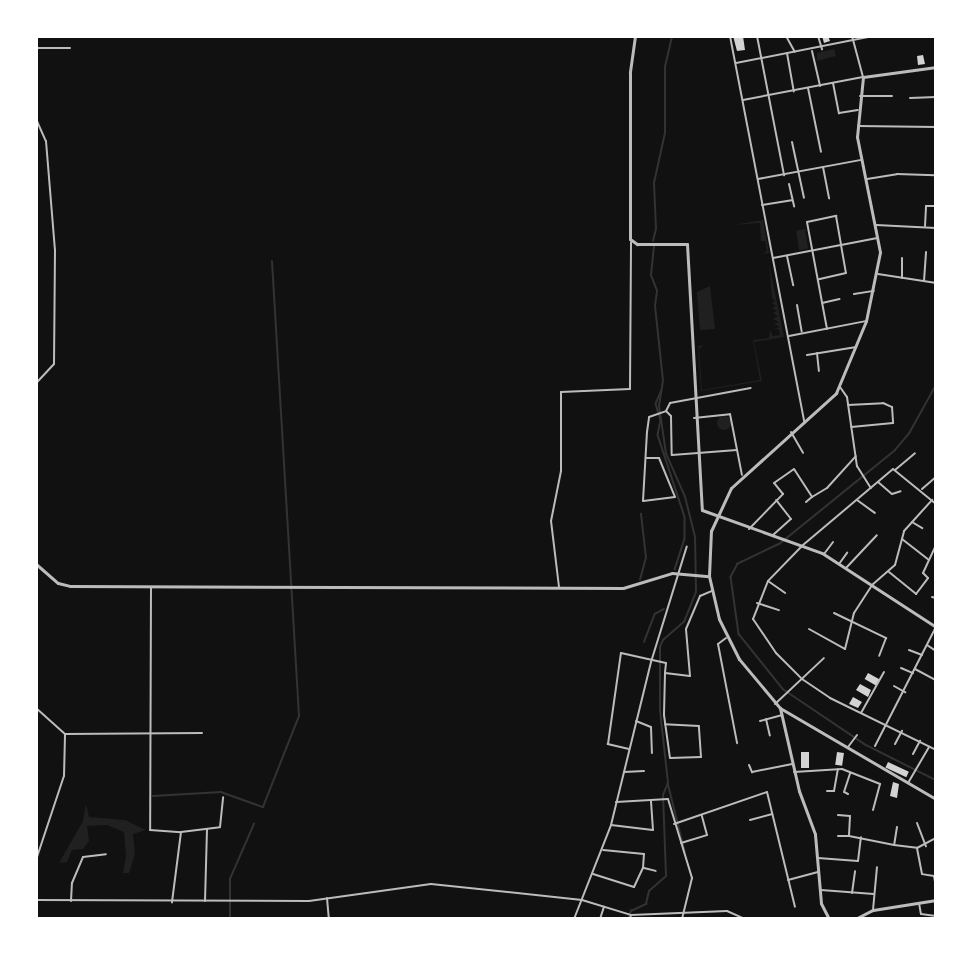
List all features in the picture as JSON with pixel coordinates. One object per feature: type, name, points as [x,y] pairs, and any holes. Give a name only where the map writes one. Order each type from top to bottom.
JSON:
[{"type":"street","points":[[559,587],[551,513],[561,471],[561,392],[630,389],[630,73],[634,36]]},
{"type":"street","points":[[730,36],[804,422]]},
{"type":"street","points":[[757,36],[784,175]]},
{"type":"street","points":[[786,36],[795,52]]},
{"type":"street","points":[[818,36],[822,49]]},
{"type":"street","points":[[852,36],[863,77],[857,126],[861,160],[878,238],[878,274],[874,291],[866,321],[840,387],[742,476],[724,496],[716,516],[709,576],[726,638],[775,704],[936,799]]},
{"type":"street","points":[[735,63],[787,53],[812,51],[874,36]]},
{"type":"street","points":[[36,48],[70,48]]},
{"type":"street","points":[[812,51],[820,86]]},
{"type":"street","points":[[787,53],[794,91]]},
{"type":"street","points":[[743,100],[863,77],[936,67]]},
{"type":"street","points":[[833,83],[839,113],[858,110]]},
{"type":"street","points":[[808,88],[821,153]]},
{"type":"street","points":[[860,96],[891,96]]},
{"type":"street","points":[[910,98],[936,97]]},
{"type":"street","points":[[36,119],[46,141],[55,250],[54,364],[36,383]]},
{"type":"street","points":[[857,126],[936,127]]},
{"type":"street","points":[[792,142],[804,198]]},
{"type":"street","points":[[758,180],[861,160]]},
{"type":"street","points":[[866,180],[897,174],[935,175],[936,164]]},
{"type":"street","points":[[823,167],[829,198]]},
{"type":"street","points":[[789,183],[794,206]]},
{"type":"street","points":[[762,205],[792,200]]},
{"type":"street","points":[[925,226],[926,206],[936,206]]},
{"type":"street","points":[[818,280],[846,273],[836,216],[807,222],[827,329]]},
{"type":"street","points":[[876,225],[936,228]]},
{"type":"street","points":[[772,258],[878,238]]},
{"type":"street","points":[[631,242],[687,244],[697,381],[694,418],[700,506],[716,516],[749,529],[824,554],[936,627],[889,725],[875,746]]},
{"type":"street","points":[[924,281],[926,252]]},
{"type":"street","points":[[787,255],[793,285]]},
{"type":"street","points":[[902,258],[902,278]]},
{"type":"street","points":[[878,274],[936,283]]},
{"type":"street","points":[[854,294],[874,291]]},
{"type":"street","points":[[822,303],[840,300]]},
{"type":"street","points":[[797,305],[802,333]]},
{"type":"street","points":[[788,336],[866,321]]},
{"type":"street","points":[[807,355],[856,346]]},
{"type":"street","points":[[817,353],[819,371]]},
{"type":"street","points":[[840,387],[848,405],[860,474],[871,488]]},
{"type":"street","points":[[646,458],[659,458],[675,497],[643,501],[646,458],[649,417],[665,411],[670,403],[751,388]]},
{"type":"street","points":[[848,405],[883,403],[892,407],[893,423],[851,428]]},
{"type":"street","points":[[665,411],[671,416],[672,455],[737,450]]},
{"type":"street","points":[[694,418],[730,414],[742,476]]},
{"type":"street","points":[[791,432],[803,453]]},
{"type":"street","points":[[915,453],[802,546],[768,581],[757,603],[753,619],[802,679],[861,713],[902,731],[936,750]]},
{"type":"street","points":[[806,502],[827,488],[856,456]]},
{"type":"street","points":[[749,529],[783,494],[774,483],[794,469],[812,497]]},
{"type":"street","points":[[895,470],[921,489],[936,504]]},
{"type":"street","points":[[921,489],[936,477]]},
{"type":"street","points":[[933,480],[936,483]]},
{"type":"street","points":[[878,482],[892,494],[901,491]]},
{"type":"street","points":[[771,536],[791,519],[776,500]]},
{"type":"street","points":[[857,500],[875,513]]},
{"type":"street","points":[[809,629],[845,649],[851,623],[872,585],[889,572],[899,557],[902,538],[912,522],[932,500]]},
{"type":"street","points":[[912,522],[922,528]]},
{"type":"street","points":[[846,568],[877,535]]},
{"type":"street","points":[[902,538],[928,559]]},
{"type":"street","points":[[824,554],[833,542]]},
{"type":"street","points":[[889,572],[916,594],[928,578],[923,573],[936,545]]},
{"type":"street","points":[[574,919],[611,825],[651,662],[687,546]]},
{"type":"street","points":[[839,564],[847,553]]},
{"type":"street","points":[[36,564],[64,585],[152,587],[637,586],[677,574],[689,577],[709,576]]},
{"type":"street","points":[[768,581],[785,592]]},
{"type":"street","points":[[152,587],[150,830],[181,832],[220,828],[223,797]]},
{"type":"street","points":[[665,673],[690,676],[686,629],[700,596],[712,591]]},
{"type":"street","points":[[757,603],[779,610]]},
{"type":"street","points":[[834,613],[885,638],[879,656]]},
{"type":"street","points":[[726,638],[718,644],[737,744]]},
{"type":"street","points":[[927,645],[936,651]]},
{"type":"street","points":[[909,650],[922,655]]},
{"type":"street","points":[[630,749],[608,744],[621,653],[651,662],[663,663],[665,724],[670,758],[701,757],[699,726],[665,724]]},
{"type":"street","points":[[775,704],[824,658]]},
{"type":"street","points":[[901,668],[913,673]]},
{"type":"street","points":[[915,669],[936,680]]},
{"type":"street","points":[[861,713],[884,672]]},
{"type":"street","points":[[894,686],[905,692]]},
{"type":"street","points":[[36,708],[65,734],[202,733]]},
{"type":"street","points":[[780,708],[794,772],[815,834],[820,890],[829,919]]},
{"type":"street","points":[[760,721],[782,715]]},
{"type":"street","points":[[766,719],[770,736]]},
{"type":"street","points":[[636,722],[651,727],[652,753]]},
{"type":"street","points":[[895,744],[902,731]]},
{"type":"street","points":[[36,860],[64,776],[65,734]]},
{"type":"street","points":[[847,748],[856,735]]},
{"type":"street","points":[[913,754],[920,741]]},
{"type":"street","points":[[908,784],[929,747]]},
{"type":"street","points":[[749,765],[752,772],[792,764]]},
{"type":"street","points":[[794,772],[838,769],[880,784],[873,810]]},
{"type":"street","points":[[826,791],[834,791],[838,769]]},
{"type":"street","points":[[624,772],[644,771]]},
{"type":"street","points":[[848,794],[844,792],[850,772]]},
{"type":"street","points":[[676,823],[724,810],[729,802],[767,792],[795,907]]},
{"type":"street","points":[[616,802],[664,800],[676,823],[692,878],[682,919]]},
{"type":"street","points":[[611,825],[653,830],[651,801]]},
{"type":"street","points":[[750,820],[772,814]]},
{"type":"street","points":[[838,815],[850,816],[849,836]]},
{"type":"street","points":[[682,843],[707,836],[702,816]]},
{"type":"street","points":[[916,822],[926,846]]},
{"type":"street","points":[[894,845],[897,827]]},
{"type":"street","points":[[205,902],[207,829]]},
{"type":"street","points":[[172,902],[181,832]]},
{"type":"street","points":[[838,836],[861,837],[917,848],[926,846],[936,838]]},
{"type":"street","points":[[817,858],[858,861],[861,837]]},
{"type":"street","points":[[917,848],[922,874],[935,874],[936,886]]},
{"type":"street","points":[[593,874],[634,887],[643,868],[644,854],[603,850]]},
{"type":"street","points":[[71,901],[72,883],[83,857],[106,854]]},
{"type":"street","points":[[873,910],[877,867]]},
{"type":"street","points":[[643,868],[656,872]]},
{"type":"street","points":[[852,893],[855,871]]},
{"type":"street","points":[[788,880],[818,872]]},
{"type":"street","points":[[36,900],[205,902],[327,898],[431,884],[582,900],[630,916],[727,911],[745,919]]},
{"type":"street","points":[[820,890],[874,894]]},
{"type":"street","points":[[327,898],[329,919]]},
{"type":"street","points":[[855,919],[873,910],[936,900]]},
{"type":"street","points":[[919,903],[921,919]]},
{"type":"street","points":[[600,919],[604,908]]},
{"type":"street","points":[[921,914],[936,916]]},
{"type":"shaded area","points":[[834,49],[836,56],[817,61],[817,53]]},
{"type":"shaded area","points":[[763,220],[769,253],[763,254],[767,251],[765,241],[761,241],[760,223],[733,225]]},
{"type":"shaded area","points":[[805,229],[808,249],[799,250],[796,230]]},
{"type":"shaded area","points":[[769,264],[784,337],[754,342],[762,381],[701,391],[698,346],[704,345],[699,349],[702,390],[760,380],[753,340],[769,338],[770,330],[773,336],[780,335],[779,329],[774,329],[780,327],[774,324],[779,322],[773,319],[778,316],[773,313],[777,311],[772,308],[776,306],[772,303],[775,301],[772,298]]},
{"type":"shaded area","points":[[710,286],[715,329],[700,330],[697,292]]},
{"type":"shaded area","points":[[724,416],[729,418],[731,423],[729,428],[724,430],[719,428],[717,423],[719,418]]},
{"type":"shaded area","points":[[86,804],[89,817],[125,820],[146,830],[133,834],[135,854],[129,873],[123,873],[126,857],[124,832],[107,825],[87,826],[89,841],[83,849],[72,850],[67,862],[59,863],[83,821]]},
{"type":"building","points":[[733,36],[743,36],[745,50],[737,51]]},
{"type":"building","points":[[822,36],[828,36],[830,41],[824,43]]},
{"type":"building","points":[[923,55],[925,64],[918,65],[917,56]]},
{"type":"building","points":[[868,673],[879,679],[876,685],[865,679]]},
{"type":"building","points":[[860,684],[871,690],[868,697],[856,690]]},
{"type":"building","points":[[853,697],[862,702],[858,708],[849,704]]},
{"type":"building","points":[[801,752],[809,752],[809,768],[801,768]]},
{"type":"building","points":[[837,752],[844,753],[842,766],[835,765]]},
{"type":"building","points":[[888,762],[909,772],[906,777],[885,767]]},
{"type":"building","points":[[893,782],[899,784],[897,798],[890,796]]},
{"type":"waterway","points":[[653,241],[656,229],[654,183],[665,133],[665,67],[672,36]]},
{"type":"waterway","points":[[628,919],[631,911],[646,904],[649,891],[666,876],[663,795],[668,783],[660,710],[660,647],[663,640],[684,622],[696,592],[695,537],[685,497],[666,454],[659,406],[663,381],[655,306],[657,291],[651,275],[654,246]]},
{"type":"waterway","points":[[153,796],[221,792],[263,807],[299,716],[272,262]]},
{"type":"waterway","points":[[936,386],[910,433],[895,451],[780,544],[738,564],[731,577],[739,634],[783,689],[866,745],[936,780]]},
{"type":"waterway","points":[[662,390],[656,404],[661,420],[658,435],[685,517],[685,539],[675,569]]},
{"type":"waterway","points":[[640,580],[646,558],[641,514]]},
{"type":"waterway","points":[[644,642],[655,614],[664,609]]},
{"type":"waterway","points":[[668,783],[685,851]]},
{"type":"waterway","points":[[230,919],[230,879],[254,824]]}]
